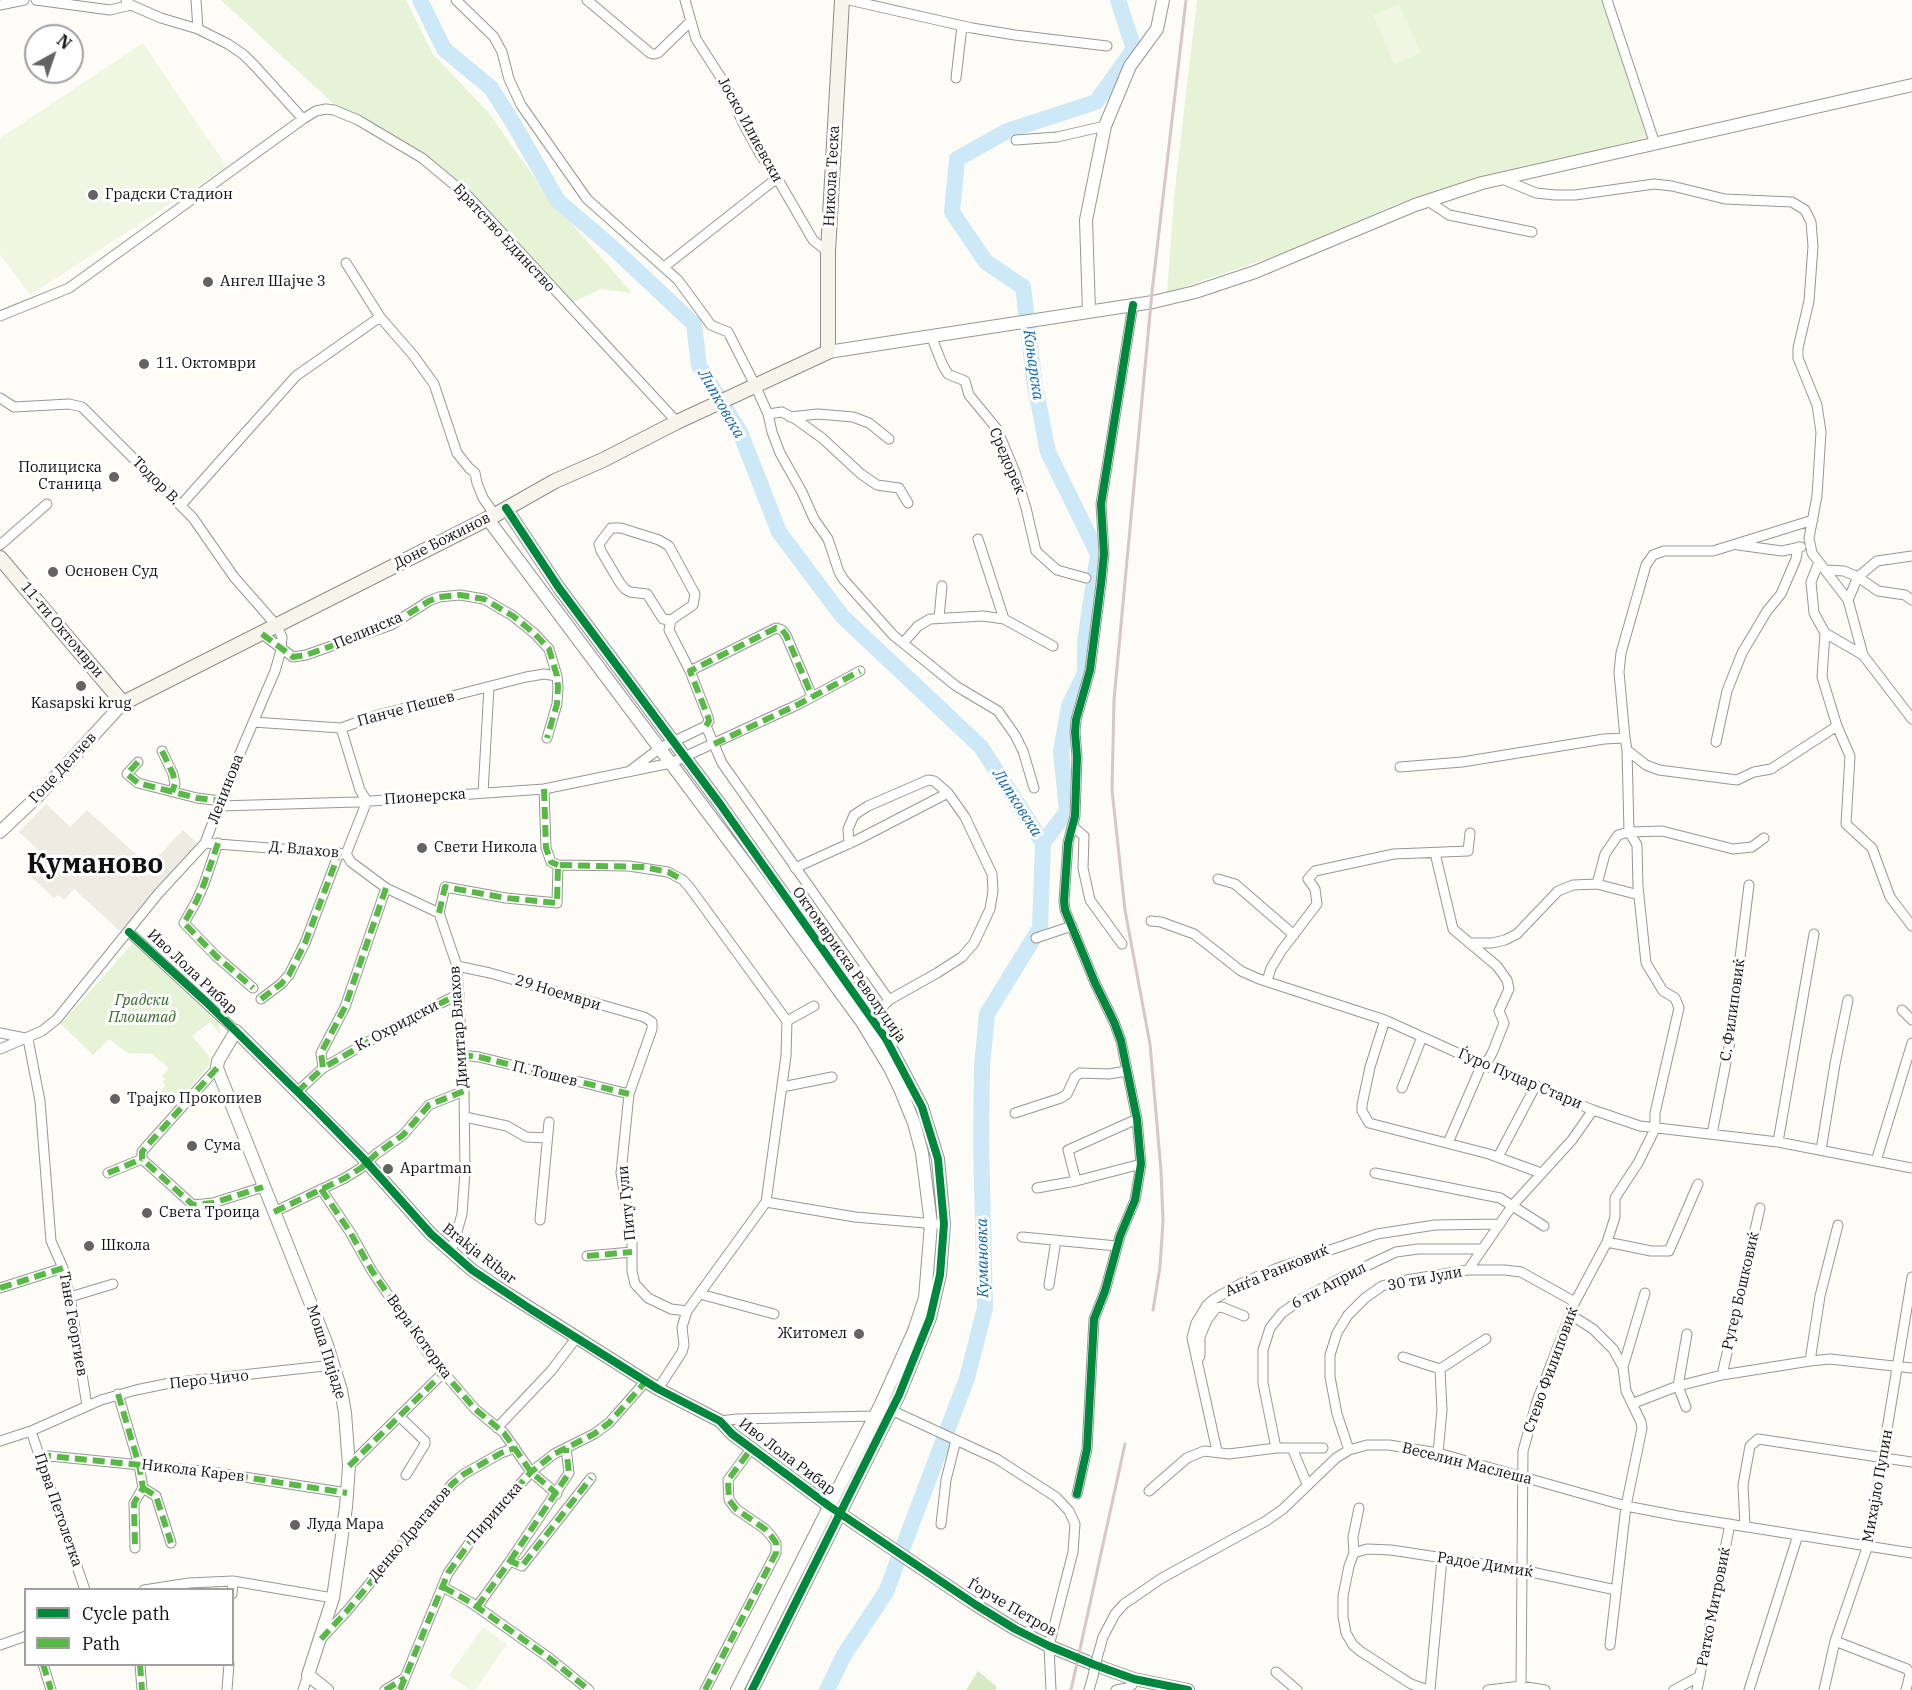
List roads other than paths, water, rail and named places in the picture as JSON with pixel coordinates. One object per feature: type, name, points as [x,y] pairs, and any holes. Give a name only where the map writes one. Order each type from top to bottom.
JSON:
[{"type":"main road","name":"Никола Теска","points":[[828,352],[828,252],[842,0]]},
{"type":"main road","name":"Доне Божинов","points":[[123,703],[496,514],[555,481],[828,352]]},
{"type":"main road","name":"11-ти Октомври","points":[[0,558],[123,703]]},
{"type":"street","points":[[0,5],[24,0]]},
{"type":"street","points":[[36,0],[110,10],[129,2],[161,18],[198,29],[244,55],[303,119]]},
{"type":"street","points":[[196,0],[198,29]]},
{"type":"street","points":[[456,0],[494,37],[502,52],[509,79],[521,105],[587,199],[678,280],[711,325],[728,332],[768,414],[780,453],[814,519],[828,539],[844,580],[884,626],[903,643],[956,686],[998,711],[1023,751],[1034,788]]},
{"type":"street","points":[[587,0],[654,54],[658,53],[690,22]]},
{"type":"street","name":"Јоско Илиевски","points":[[685,0],[696,39],[727,87],[743,123],[813,240],[828,252]]},
{"type":"street","points":[[849,0],[962,26],[1107,46]]},
{"type":"street","points":[[1089,311],[1086,220],[1105,126],[1130,66],[1157,29],[1163,0]]},
{"type":"street","points":[[1607,0],[1654,144]]},
{"type":"street","points":[[956,78],[962,26]]},
{"type":"street","points":[[828,352],[1153,302],[1195,292],[1255,272],[1428,201],[1500,178],[1912,84]]},
{"type":"street","name":"Братство Единство","points":[[0,315],[69,288],[303,119],[316,111],[334,110],[358,120],[422,158],[469,197],[677,422]]},
{"type":"street","points":[[1016,140],[1057,137],[1105,126]]},
{"type":"street","points":[[664,267],[777,178]]},
{"type":"street","points":[[1500,178],[1536,193],[1555,195],[1575,195],[1654,184],[1725,199],[1792,202],[1805,210],[1811,222],[1812,256],[1809,301],[1798,348],[1798,358],[1820,417],[1821,432],[1810,546],[1812,553],[1848,600],[1863,655],[1912,719]]},
{"type":"street","points":[[1428,201],[1449,215],[1532,232]]},
{"type":"street","points":[[346,263],[380,316],[435,384],[457,453],[475,473],[483,498],[496,514]]},
{"type":"street","points":[[1077,1494],[1087,1449],[1094,1319],[1134,1200],[1141,1164],[1137,1119],[1121,1041],[1065,910],[1064,901],[1068,843],[1075,816],[1076,720],[1090,670],[1104,554],[1101,504],[1133,305]]},
{"type":"street","points":[[181,506],[296,376],[380,316]]},
{"type":"street","name":"Средорек","points":[[931,336],[948,374],[965,381],[969,395],[997,429],[1015,472],[1036,551],[1057,570],[1086,578]]},
{"type":"street","name":"Тодор В.","points":[[0,398],[14,407],[69,404],[82,407],[181,506],[198,525],[234,577],[278,626]]},
{"type":"street","points":[[768,414],[782,412],[790,417],[822,438],[861,474],[877,485],[899,488],[908,503]]},
{"type":"street","points":[[790,417],[818,414],[854,417],[869,423],[889,440]]},
{"type":"street","points":[[0,545],[47,504]]},
{"type":"street","name":"Октомвриска Револуција","points":[[496,514],[559,588],[720,804],[872,1018],[898,1060],[922,1107],[938,1159],[944,1205],[919,1317],[909,1345],[737,1690]]},
{"type":"street","name":"Октомвриска Револуција","points":[[496,514],[660,748],[846,999],[890,1068],[914,1123],[938,1224],[940,1275],[930,1317],[909,1374],[752,1690]]},
{"type":"street","points":[[1736,545],[1814,520]]},
{"type":"street","points":[[671,620],[663,619],[647,594],[630,592],[620,583],[599,544],[611,528],[621,528],[659,540],[669,546],[694,594],[693,605],[671,620],[669,630],[690,670],[708,717],[709,722],[706,726],[722,763],[889,1000]]},
{"type":"street","points":[[978,539],[1004,619]]},
{"type":"street","points":[[1736,545],[1782,551],[1810,546]]},
{"type":"street","name":"Стево Филиповиќ","points":[[1521,1686],[1523,1451],[1537,1401],[1575,1302],[1607,1242],[1615,1217],[1615,1198],[1638,1163],[1655,1129],[1656,1113],[1679,1008],[1675,998],[1663,991],[1646,963],[1639,895],[1637,845],[1629,832],[1627,750],[1619,672],[1621,653],[1646,565],[1653,555],[1664,551],[1713,551],[1736,545]]},
{"type":"street","points":[[1716,742],[1727,692],[1742,653],[1767,611],[1781,594],[1793,568],[1798,547]]},
{"type":"street","points":[[1848,600],[1858,577],[1877,561],[1912,556]]},
{"type":"street","points":[[1819,562],[1811,582],[1814,613],[1825,633],[1863,655]]},
{"type":"street","points":[[1826,570],[1844,572],[1858,577],[1878,591],[1905,595],[1912,600]]},
{"type":"street","points":[[939,618],[942,586]]},
{"type":"street","name":"Пелинска","points":[[281,650],[293,657],[323,651],[391,625],[429,601],[449,596],[470,596],[493,603],[535,633],[549,649],[557,675],[556,704],[547,738]]},
{"type":"street","points":[[903,643],[918,626],[930,619],[982,616],[1004,619],[1053,646]]},
{"type":"street","name":"Ленинова","points":[[0,1049],[42,1032],[57,1019],[158,894],[205,843],[281,650],[282,637],[278,626]]},
{"type":"street","points":[[690,670],[776,628],[782,630],[786,635],[812,696]]},
{"type":"street","points":[[1825,633],[1822,677],[1837,726],[1850,756],[1846,824],[1872,848],[1878,859],[1890,897],[1912,926]]},
{"type":"street","points":[[262,634],[281,650]]},
{"type":"street","name":"Пионерска","points":[[138,762],[127,774],[145,786],[220,804],[367,801],[544,789],[671,763],[860,671]]},
{"type":"street","name":"Панче Пешев","points":[[253,722],[341,728],[378,715],[489,687],[544,674],[557,675]]},
{"type":"street","points":[[483,793],[489,687]]},
{"type":"street","name":"Гоце Делчев","points":[[0,832],[32,803],[123,703]]},
{"type":"street","name":"Пионерска","points":[[630,772],[660,748],[706,726]]},
{"type":"street","points":[[1627,750],[1646,765],[1659,770],[1737,780],[1754,772],[1771,770],[1837,726]]},
{"type":"street","points":[[341,728],[360,790],[367,801]]},
{"type":"street","points":[[1400,767],[1462,762],[1604,739],[1625,738]]},
{"type":"street","points":[[162,751],[173,774],[172,792]]},
{"type":"street","points":[[849,844],[848,829],[854,815],[868,806],[928,780],[934,781],[948,793],[965,817],[992,874],[993,891],[990,909],[974,943],[962,957],[889,1000],[872,1018]]},
{"type":"street","points":[[544,789],[546,848],[551,862],[558,865],[644,867],[669,872],[683,880],[788,1021],[782,1087],[766,1202],[687,1311],[682,1327],[684,1345],[682,1352],[658,1389]]},
{"type":"street","points":[[795,868],[849,844],[948,793]]},
{"type":"street","name":"Д. Влахов","points":[[205,843],[343,854],[367,801]]},
{"type":"street","points":[[1072,826],[1084,836],[1083,868],[1090,900],[1122,944]]},
{"type":"street","points":[[1597,884],[1605,854],[1618,835],[1629,832],[1662,831],[1732,849],[1752,847],[1764,838]]},
{"type":"street","points":[[1267,981],[1282,950],[1317,904],[1315,889],[1308,879],[1315,871],[1394,854],[1468,851],[1470,833]]},
{"type":"street","points":[[218,843],[204,884],[184,923],[216,957],[253,988]]},
{"type":"street","points":[[1435,853],[1453,929],[1497,966],[1507,980],[1509,989],[1499,1011],[1504,1023],[1489,1059],[1482,1064],[1448,1143]]},
{"type":"street","points":[[261,999],[289,975],[343,854],[386,888],[439,913],[445,887],[506,898],[557,903],[558,865]]},
{"type":"street","points":[[1218,879],[1235,884],[1294,935]]},
{"type":"street","points":[[1469,943],[1492,943],[1517,934],[1558,891],[1573,885],[1597,884],[1639,895]]},
{"type":"street","name":"С. Филиповиќ","points":[[1712,1134],[1729,1047],[1749,885]]},
{"type":"street","points":[[323,1068],[321,1053],[345,1007],[386,888]]},
{"type":"street","name":"Димитар Влахов","points":[[439,913],[457,966],[465,1117],[462,1214],[451,1253]]},
{"type":"street","name":"Ѓуро Пуцар Стари","points":[[1150,921],[1161,922],[1194,934],[1240,971],[1385,1020],[1482,1064],[1593,1110],[1655,1129],[1778,1142],[1912,1168]]},
{"type":"street","points":[[1036,938],[1072,926]]},
{"type":"street","name":"Иво Лола Рибар","points":[[129,932],[237,1031]]},
{"type":"street","points":[[1778,1142],[1814,934]]},
{"type":"street","name":"29 Ноември","points":[[457,966],[490,973],[644,1017],[652,1022],[652,1029]]},
{"type":"street","name":"К. Охридски","points":[[297,1092],[323,1068],[336,1060],[397,1025],[459,994]]},
{"type":"street","points":[[1821,1150],[1848,1000]]},
{"type":"street","points":[[788,1021],[814,1006]]},
{"type":"street","points":[[1902,1010],[1912,1020]]},
{"type":"street","points":[[1385,1020],[1370,1067],[1362,1110],[1369,1123],[1498,1157],[1541,1173]]},
{"type":"street","name":"Питу Гули","points":[[652,1029],[629,1094],[621,1173],[632,1240],[634,1278],[640,1292],[658,1304],[671,1309],[687,1311]]},
{"type":"street","points":[[237,1031],[218,1060],[217,1068],[146,1147],[142,1152],[142,1159],[193,1205],[213,1203],[263,1187]]},
{"type":"street","name":"Brakja Ribar","points":[[237,1031],[367,1162],[431,1234],[451,1253],[497,1287],[658,1389],[720,1421]]},
{"type":"street","points":[[0,1034],[27,1039]]},
{"type":"street","points":[[1402,1088],[1422,1037]]},
{"type":"street","name":"Тане Георгиев","points":[[27,1039],[40,1101],[51,1241],[63,1268],[70,1297],[87,1406]]},
{"type":"street","points":[[1876,1161],[1912,1043]]},
{"type":"street","name":"П. Тошев","points":[[461,1055],[479,1056],[629,1094]]},
{"type":"street","name":"Моша Пијаде","points":[[217,1068],[333,1365],[345,1413],[349,1466],[333,1599],[303,1690]]},
{"type":"street","points":[[1015,1113],[1061,1098],[1067,1094],[1075,1077],[1080,1073],[1109,1074],[1126,1071]]},
{"type":"street","points":[[782,1087],[832,1077]]},
{"type":"street","points":[[1498,1157],[1536,1085]]},
{"type":"street","points":[[274,1212],[345,1178],[403,1135],[429,1104],[464,1091]]},
{"type":"street","points":[[1468,1270],[1512,1206],[1572,1140],[1593,1110]]},
{"type":"street","points":[[465,1117],[507,1126],[526,1137],[547,1138]]},
{"type":"street","points":[[1076,1180],[1068,1150],[1137,1119]]},
{"type":"street","points":[[540,1220],[549,1122]]},
{"type":"street","points":[[108,1173],[142,1159]]},
{"type":"street","points":[[1037,1188],[1141,1164]]},
{"type":"street","points":[[1375,1173],[1500,1198],[1544,1226]]},
{"type":"street","points":[[1607,1242],[1651,1251],[1669,1251],[1698,1184]]},
{"type":"street","name":"Вера Которка","points":[[321,1189],[419,1342],[475,1409],[504,1433],[531,1472],[557,1494]]},
{"type":"street","points":[[766,1202],[855,1217],[938,1224]]},
{"type":"street","name":"Ругер Бошковиќ","points":[[1722,1375],[1760,1208]]},
{"type":"street","name":"Анѓа Ранковиќ","points":[[1218,1451],[1208,1418],[1191,1338],[1196,1323],[1207,1305],[1242,1283],[1293,1262],[1377,1234],[1436,1225],[1500,1224]]},
{"type":"street","points":[[1809,1361],[1820,1296],[1838,1225]]},
{"type":"street","points":[[1022,1237],[1118,1246]]},
{"type":"street","points":[[1049,1285],[1056,1240]]},
{"type":"street","name":"6 ти Април","points":[[1276,1448],[1263,1383],[1263,1350],[1270,1328],[1282,1312],[1299,1300],[1396,1252],[1418,1248],[1481,1249]]},
{"type":"street","points":[[587,1256],[632,1252]]},
{"type":"street","points":[[0,1288],[63,1268]]},
{"type":"street","name":"30 ти Јули","points":[[1348,1450],[1337,1414],[1330,1377],[1330,1355],[1337,1333],[1348,1315],[1365,1298],[1382,1286],[1468,1270],[1491,1269],[1521,1272],[1575,1302]]},
{"type":"street","name":"Михајло Пупин","points":[[1824,1690],[1835,1641],[1868,1545],[1912,1277]]},
{"type":"street","points":[[70,1297],[113,1284]]},
{"type":"street","points":[[1623,1367],[1645,1293]]},
{"type":"street","points":[[700,1294],[774,1314]]},
{"type":"street","points":[[1197,1361],[1200,1356],[1200,1337],[1207,1320],[1216,1308],[1222,1307],[1244,1316]]},
{"type":"street","points":[[1571,1315],[1604,1338],[1613,1349],[1623,1367],[1626,1391],[1640,1415],[1642,1428],[1626,1506],[1610,1645]]},
{"type":"street","points":[[1686,1407],[1678,1386],[1687,1334]]},
{"type":"street","points":[[497,1428],[551,1371],[577,1337]]},
{"type":"street","points":[[1403,1357],[1440,1368],[1486,1339]]},
{"type":"street","name":"Ругер Бошковиќ","points":[[1634,1403],[1678,1386],[1722,1375],[1809,1361],[1830,1359],[1912,1368]]},
{"type":"street","name":"Перо Чичо","points":[[31,1431],[118,1394],[170,1383],[333,1365]]},
{"type":"street","points":[[1438,1453],[1442,1410],[1440,1368]]},
{"type":"street","points":[[349,1466],[443,1373]]},
{"type":"street","name":"Пиринска","points":[[400,1690],[448,1573],[464,1549],[531,1472],[554,1454],[594,1434],[609,1423],[646,1381]]},
{"type":"street","points":[[118,1394],[139,1465],[143,1488],[134,1503],[135,1548]]},
{"type":"street","points":[[891,1410],[980,1450],[1035,1482],[1056,1497],[1070,1511],[1075,1524],[1073,1552],[1048,1646],[1051,1690]]},
{"type":"street","points":[[399,1416],[425,1441],[406,1475]]},
{"type":"street","points":[[720,1421],[875,1416]]},
{"type":"street","name":"Иво Лола Рибар","points":[[720,1421],[751,1449],[840,1513]]},
{"type":"street","points":[[0,1441],[31,1431]]},
{"type":"street","name":"Прва Петолетка","points":[[31,1431],[84,1588]]},
{"type":"street","points":[[1745,1526],[1743,1485],[1750,1446],[1758,1439],[1912,1462]]},
{"type":"street","points":[[941,1524],[946,1480],[956,1440]]},
{"type":"street","name":"Веселин Маслеша","points":[[1089,1690],[1103,1637],[1115,1614],[1124,1604],[1162,1578],[1266,1521],[1283,1509],[1336,1458],[1348,1450],[1367,1445],[1389,1445],[1438,1453],[1626,1506],[1912,1553]]},
{"type":"street","name":"Денко Драганов","points":[[321,1639],[452,1484],[464,1474],[501,1453],[515,1448]]},
{"type":"street","points":[[477,1607],[557,1494],[569,1473],[566,1448]]},
{"type":"street","points":[[1149,1491],[1194,1453],[1218,1451],[1228,1454],[1276,1448],[1323,1448]]},
{"type":"street","points":[[1292,1448],[1307,1484]]},
{"type":"street","points":[[705,1690],[776,1553],[776,1543],[765,1529],[736,1509],[729,1500],[728,1480],[751,1449]]},
{"type":"street","name":"Никола Карев","points":[[39,1455],[212,1472],[347,1493]]},
{"type":"street","points":[[510,1561],[522,1566],[591,1478]]},
{"type":"street","points":[[143,1488],[156,1496],[171,1543]]},
{"type":"street","points":[[1359,1508],[1353,1537],[1354,1553],[1343,1596],[1346,1633],[1353,1645],[1411,1683],[1429,1690],[1442,1559]]},
{"type":"street","name":"Ѓорче Петров","points":[[840,1513],[976,1605],[1048,1646],[1134,1679],[1188,1690]]},
{"type":"street","name":"Ратко Митровиќ","points":[[1697,1690],[1730,1524]]},
{"type":"street","points":[[1749,1690],[1798,1535]]},
{"type":"street","name":"Радое Димиќ","points":[[1354,1553],[1367,1549],[1391,1550],[1522,1570],[1616,1590]]},
{"type":"street","points":[[157,1588],[189,1583],[233,1581],[333,1599]]},
{"type":"street","points":[[232,1588],[233,1581]]},
{"type":"street","points":[[443,1587],[477,1607],[548,1657],[589,1690]]},
{"type":"street","points":[[0,1645],[24,1637]]},
{"type":"street","points":[[1835,1641],[1907,1669],[1910,1674],[1906,1690]]},
{"type":"street","points":[[43,1666],[51,1690]]},
{"type":"street","points":[[140,1666],[142,1690]]},
{"type":"street","points":[[227,1690],[229,1666]]},
{"type":"street","points":[[1276,1672],[1297,1690]]},
{"type":"street","points":[[308,1675],[327,1690]]},
{"type":"street","points":[[1674,1690],[1700,1676]]},
{"type":"street","points":[[385,1690],[405,1678]]},
{"type":"street","points":[[1116,1690],[1132,1685],[1134,1679]]},
{"type":"street","points":[[1488,1690],[1521,1686],[1545,1690]]},
{"type":"waterway","name":"Липковска","points":[[420,0],[444,49],[491,88],[558,201],[612,247],[694,324],[699,366],[740,432],[779,532],[842,616],[981,747],[1043,843]]},
{"type":"waterway","name":"Коњарска","points":[[1043,843],[1067,811],[1061,751],[1069,706],[1085,673],[1085,642],[1098,554],[1048,452],[1035,386],[1023,287],[986,262],[952,212],[957,159],[1007,131],[1096,102],[1134,49],[1118,0]]},
{"type":"waterway","name":"Кумановка","points":[[827,1690],[844,1655],[886,1592],[967,1378],[985,1308],[981,1142],[982,1066],[987,1014],[1040,928],[1043,843]]},
{"type":"railway","points":[[1153,1310],[1160,1267],[1163,1221],[1161,1171],[1150,1044],[1125,910],[1112,790],[1114,700],[1152,292],[1186,0]]},
{"type":"railway","points":[[1071,1690],[1125,1444]]},
{"type":"place","name":"Градски Стадион","points":[[93,195]]},
{"type":"place","name":"Ангел Шајче 3","points":[[208,282]]},
{"type":"place","name":"11. Октомври","points":[[144,364]]},
{"type":"place","name":"Полициска Станица","points":[[114,477]]},
{"type":"place","name":"Основен Суд","points":[[53,572]]},
{"type":"place","name":"Kasapski krug","points":[[81,686]]},
{"type":"place","name":"Свети Никола","points":[[422,848]]},
{"type":"place","name":"Трајко Прокопиев","points":[[115,1099]]},
{"type":"place","name":"Сума","points":[[192,1146]]},
{"type":"place","name":"Apartman","points":[[388,1169]]},
{"type":"place","name":"Света Троица","points":[[147,1213]]},
{"type":"place","name":"Школа","points":[[89,1246]]},
{"type":"place","name":"Житомел","points":[[859,1334]]},
{"type":"place","name":"Луда Мара","points":[[295,1525]]},
{"type":"district","name":"Куманово","points":[[95,865]]},
{"type":"park label","name":"Градски Плоштад","points":[[142,1010]]}]
